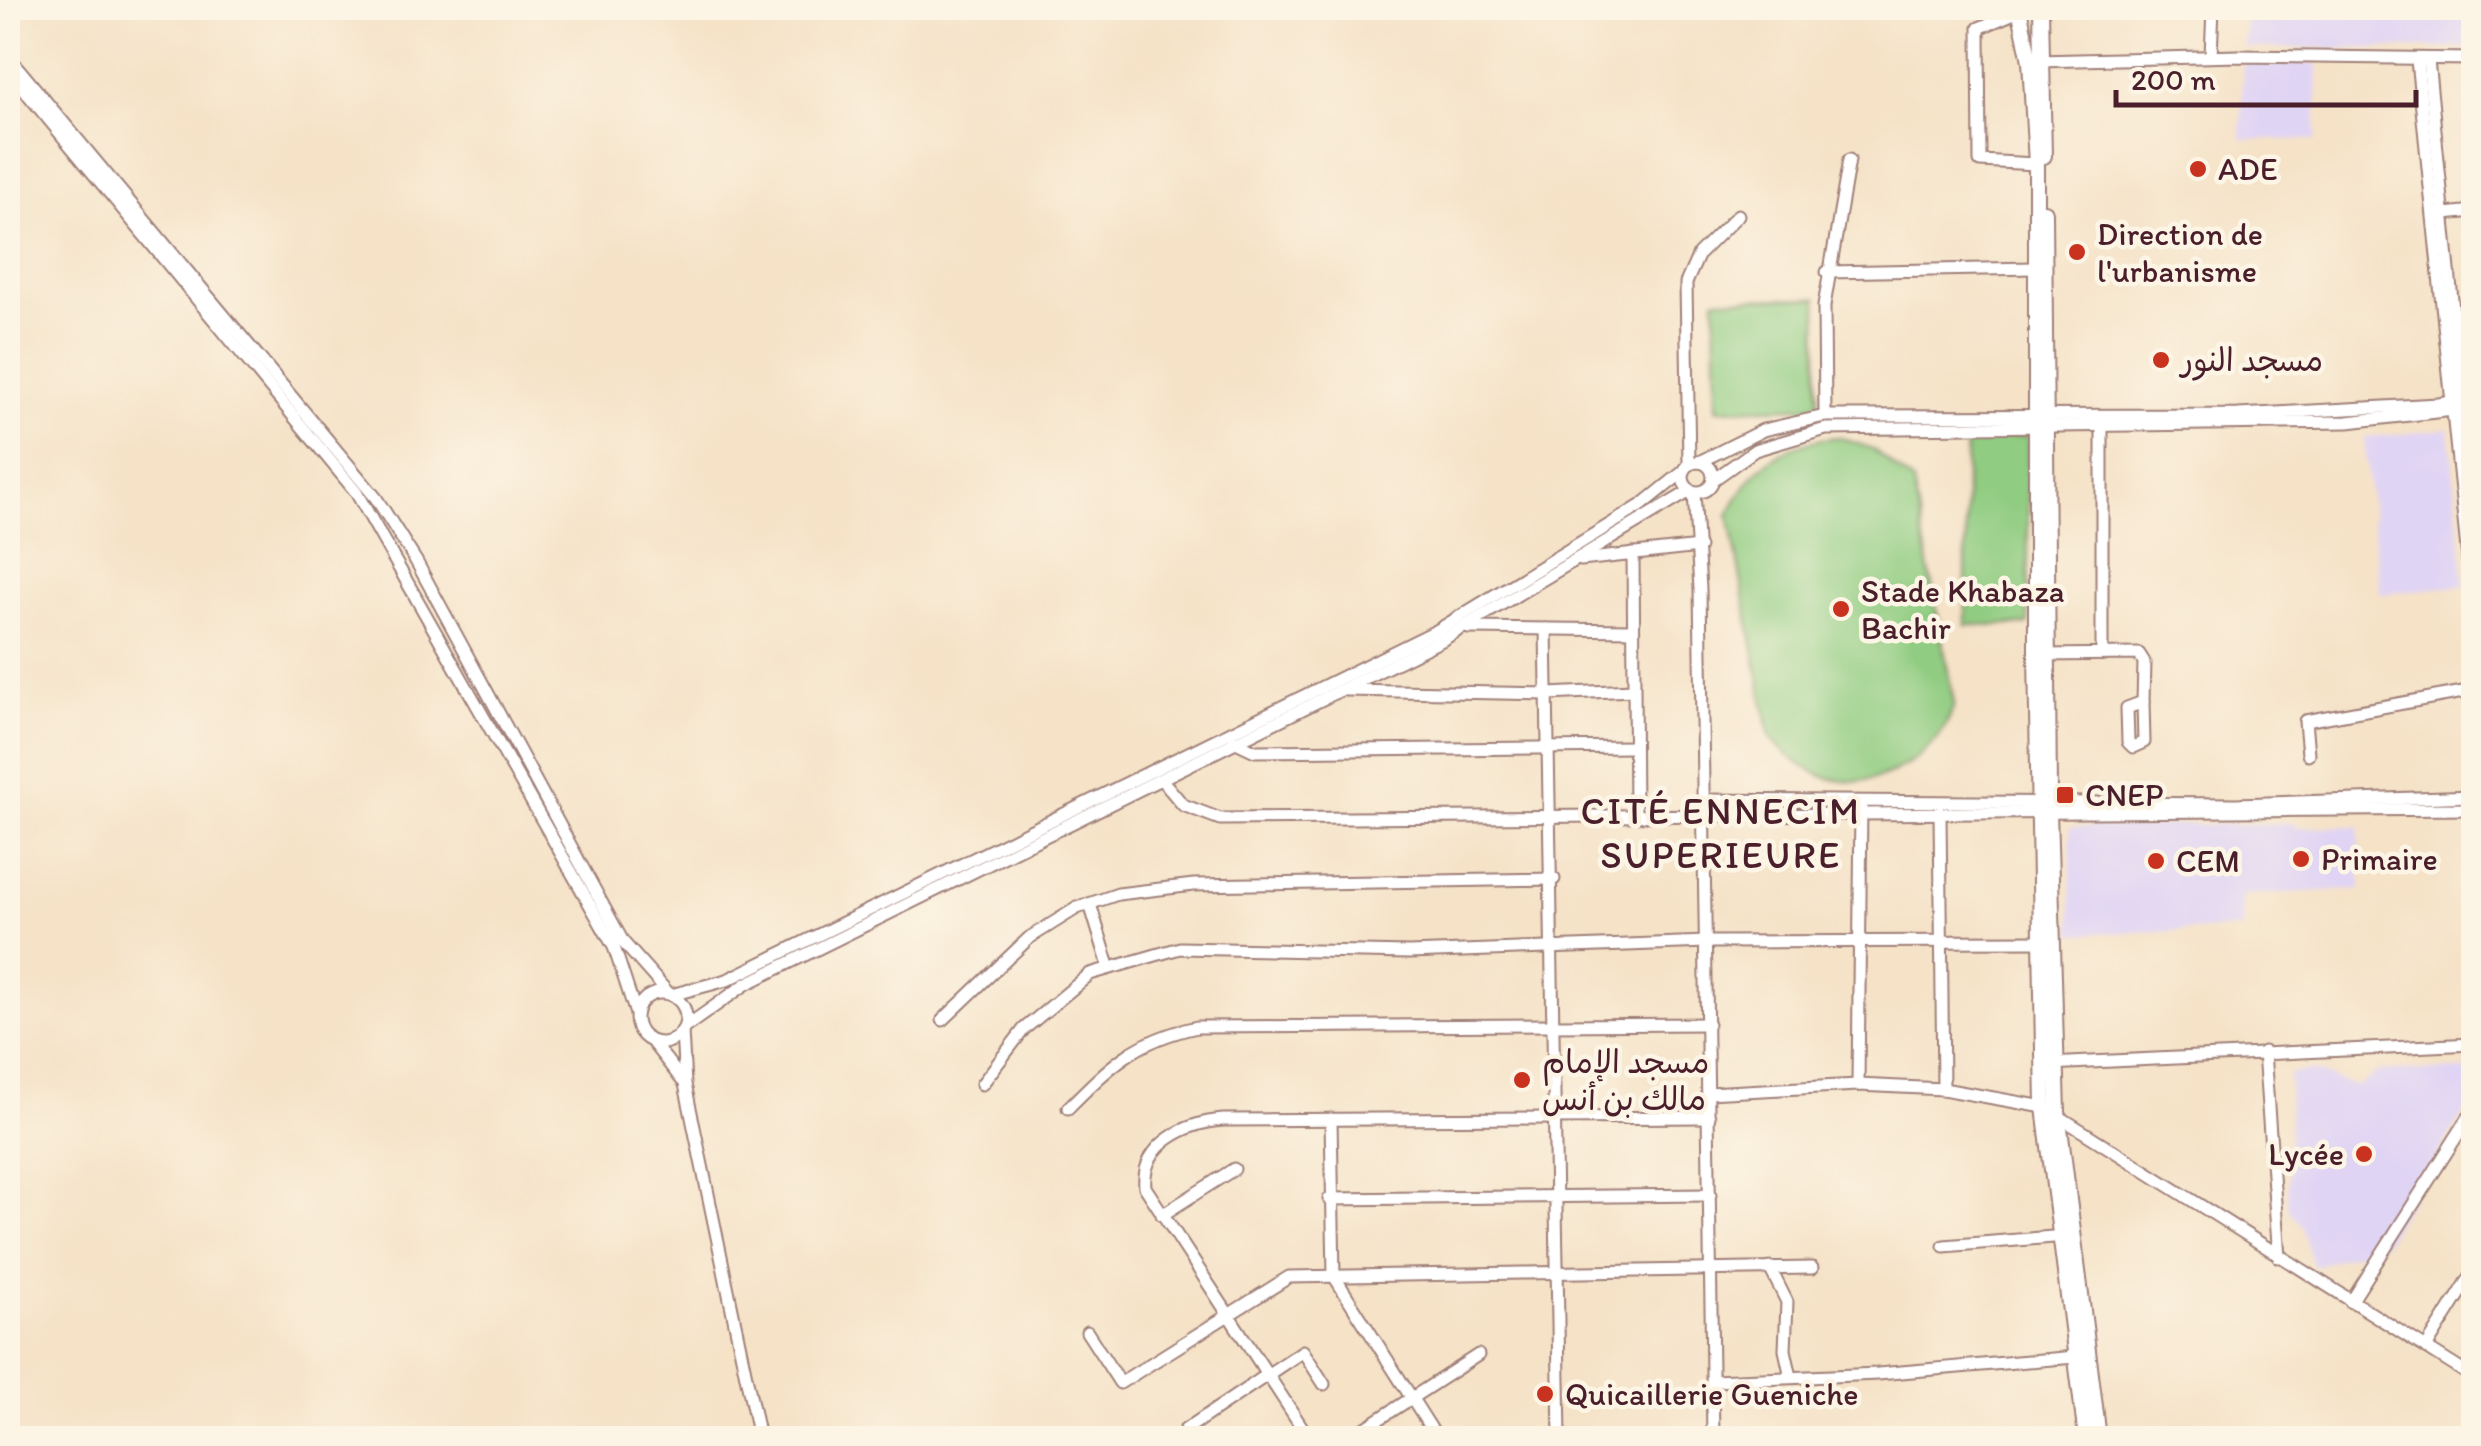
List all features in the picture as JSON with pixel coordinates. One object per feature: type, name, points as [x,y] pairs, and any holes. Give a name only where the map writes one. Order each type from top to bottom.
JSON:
[{"type":"street","points":[[2040,422],[2034,268],[2041,8]]},
{"type":"street","points":[[2211,56],[2214,8]]},
{"type":"street","points":[[2036,164],[1980,161],[1979,28],[2019,9],[2037,61],[2041,655],[2051,1109],[2081,1358],[2086,1438]]},
{"type":"street","points":[[8,56],[365,484],[416,561],[623,942],[684,1008],[684,1084],[759,1438]]},
{"type":"street","points":[[2037,61],[2211,56],[2474,59]]},
{"type":"street","points":[[2423,60],[2468,495],[2474,618]]},
{"type":"street","points":[[8,70],[348,481],[392,552],[614,947],[639,1032],[653,1042],[684,1084]]},
{"type":"street","points":[[1825,416],[1822,328],[1827,272],[1849,160]]},
{"type":"street","points":[[2437,215],[2474,212]]},
{"type":"street","points":[[1714,1438],[1699,521],[1690,466],[1686,283],[1699,254],[1738,215]]},
{"type":"street","points":[[1827,272],[2034,268]]},
{"type":"street","points":[[636,1014],[649,996],[727,980],[1466,628],[1692,492],[1710,485],[1755,450],[1826,428],[2348,416],[2456,406],[2474,392]]},
{"type":"street","points":[[653,1042],[670,1042],[746,984],[1162,780],[1232,738],[1473,611],[1642,506],[1690,466],[1763,430],[1825,416],[2040,422]]},
{"type":"street","points":[[2102,421],[2102,654]]},
{"type":"street","points":[[1690,466],[1708,466],[1710,485],[1699,521]]},
{"type":"street","points":[[2468,495],[2474,520]]},
{"type":"street","points":[[392,552],[405,542]]},
{"type":"street","points":[[1577,561],[1699,546]]},
{"type":"street","points":[[1633,554],[1635,814]]},
{"type":"street","points":[[400,569],[416,561]]},
{"type":"street","points":[[1466,628],[1633,630]]},
{"type":"street","points":[[1546,629],[1554,879],[1552,1024],[1560,1438]]},
{"type":"street","points":[[2041,655],[2141,656],[2144,702]]},
{"type":"street","points":[[1342,690],[1548,694],[1633,690]]},
{"type":"street","points":[[2308,754],[2305,722],[2474,690]]},
{"type":"street","points":[[1232,738],[1255,751],[1633,747]]},
{"type":"street","points":[[1162,780],[1183,805],[1220,819],[1635,814],[1702,806],[2474,809]]},
{"type":"street","points":[[1861,806],[1940,812],[2474,796]]},
{"type":"street","points":[[1858,1085],[1861,806]]},
{"type":"street","points":[[1940,812],[1943,1089]]},
{"type":"street","points":[[943,1020],[1029,938],[1090,904],[1166,886],[1554,879]]},
{"type":"street","points":[[1090,904],[1109,966]]},
{"type":"street","points":[[982,1084],[1048,1004],[1090,974],[1180,948],[1409,952],[1706,942],[2047,941]]},
{"type":"street","points":[[1068,1108],[1128,1051],[1162,1035],[1197,1027],[1708,1024]]},
{"type":"street","points":[[2050,1064],[2474,1044]]},
{"type":"street","points":[[2264,1052],[2279,1257]]},
{"type":"street","points":[[1708,1093],[1858,1085],[1943,1089],[2051,1109],[2474,1378]]},
{"type":"street","points":[[2351,1302],[2474,1109]]},
{"type":"street","points":[[1308,1438],[1145,1187],[1144,1174],[1155,1151],[1186,1128],[1222,1120],[1709,1116]]},
{"type":"street","points":[[1330,1118],[1329,1199],[1334,1276],[1437,1438]]},
{"type":"street","points":[[1162,1215],[1234,1169]]},
{"type":"street","points":[[1329,1199],[1710,1196]]},
{"type":"street","points":[[1944,1246],[2067,1236]]},
{"type":"street","points":[[1770,1268],[1787,1302],[1784,1350],[1791,1378]]},
{"type":"street","points":[[1087,1332],[1120,1383],[1289,1277],[1812,1268]]},
{"type":"street","points":[[2426,1348],[2474,1270]]},
{"type":"street","points":[[1185,1430],[1303,1351],[1324,1384]]},
{"type":"street","points":[[1350,1438],[1478,1355]]},
{"type":"street","points":[[1712,1380],[2081,1358]]},
{"type":"street","points":[[2081,1358],[2099,1438]]},
{"type":"shaded area","points":[[2246,8],[2473,8],[2473,48],[2244,48]]},
{"type":"shaded area","points":[[2243,62],[2318,64],[2316,140],[2241,139]]},
{"type":"shaded area","points":[[2449,429],[2465,585],[2380,594],[2364,438]]},
{"type":"shaded area","name":"CEM","points":[[2295,823],[2296,828],[2359,826],[2361,889],[2242,895],[2242,929],[2072,934],[2070,827]]},
{"type":"shaded area","name":"Lycée","points":[[2311,1070],[2358,1087],[2377,1071],[2473,1070],[2473,1098],[2383,1244],[2313,1267],[2302,1226],[2288,1209],[2289,1074]]},
{"type":"green space","points":[[1817,298],[1819,402],[1809,407],[1717,409],[1715,299]]},
{"type":"green space","points":[[1966,436],[2028,436],[2028,625],[1966,625]]},
{"type":"green space","name":"Stade Khabaza Bachir","points":[[1838,437],[1873,449],[1913,483],[1954,704],[1947,723],[1920,756],[1902,768],[1861,781],[1813,772],[1770,738],[1729,514],[1748,482],[1772,459],[1802,444]]},
{"type":"place","name":"ADE","points":[[2198,169]]},
{"type":"place","name":"Direction de l'urbanisme","points":[[2077,252]]},
{"type":"place","name":"مسجد النور","points":[[2161,360]]},
{"type":"place","name":"Stade Khabaza Bachir","points":[[1841,609]]},
{"type":"place","name":"CNEP","points":[[2065,795]]},
{"type":"place","name":"Primaire","points":[[2301,859]]},
{"type":"place","name":"CEM","points":[[2156,861]]},
{"type":"place","name":"مسجد الإمام مالك بن أنس","points":[[1522,1080]]},
{"type":"place","name":"Lycée","points":[[2364,1154]]},
{"type":"place","name":"Quicaillerie Gueniche","points":[[1545,1394]]},
{"type":"district","name":"CITÉ ENNECIM SUPERIEURE","points":[[1721,833]]}]
